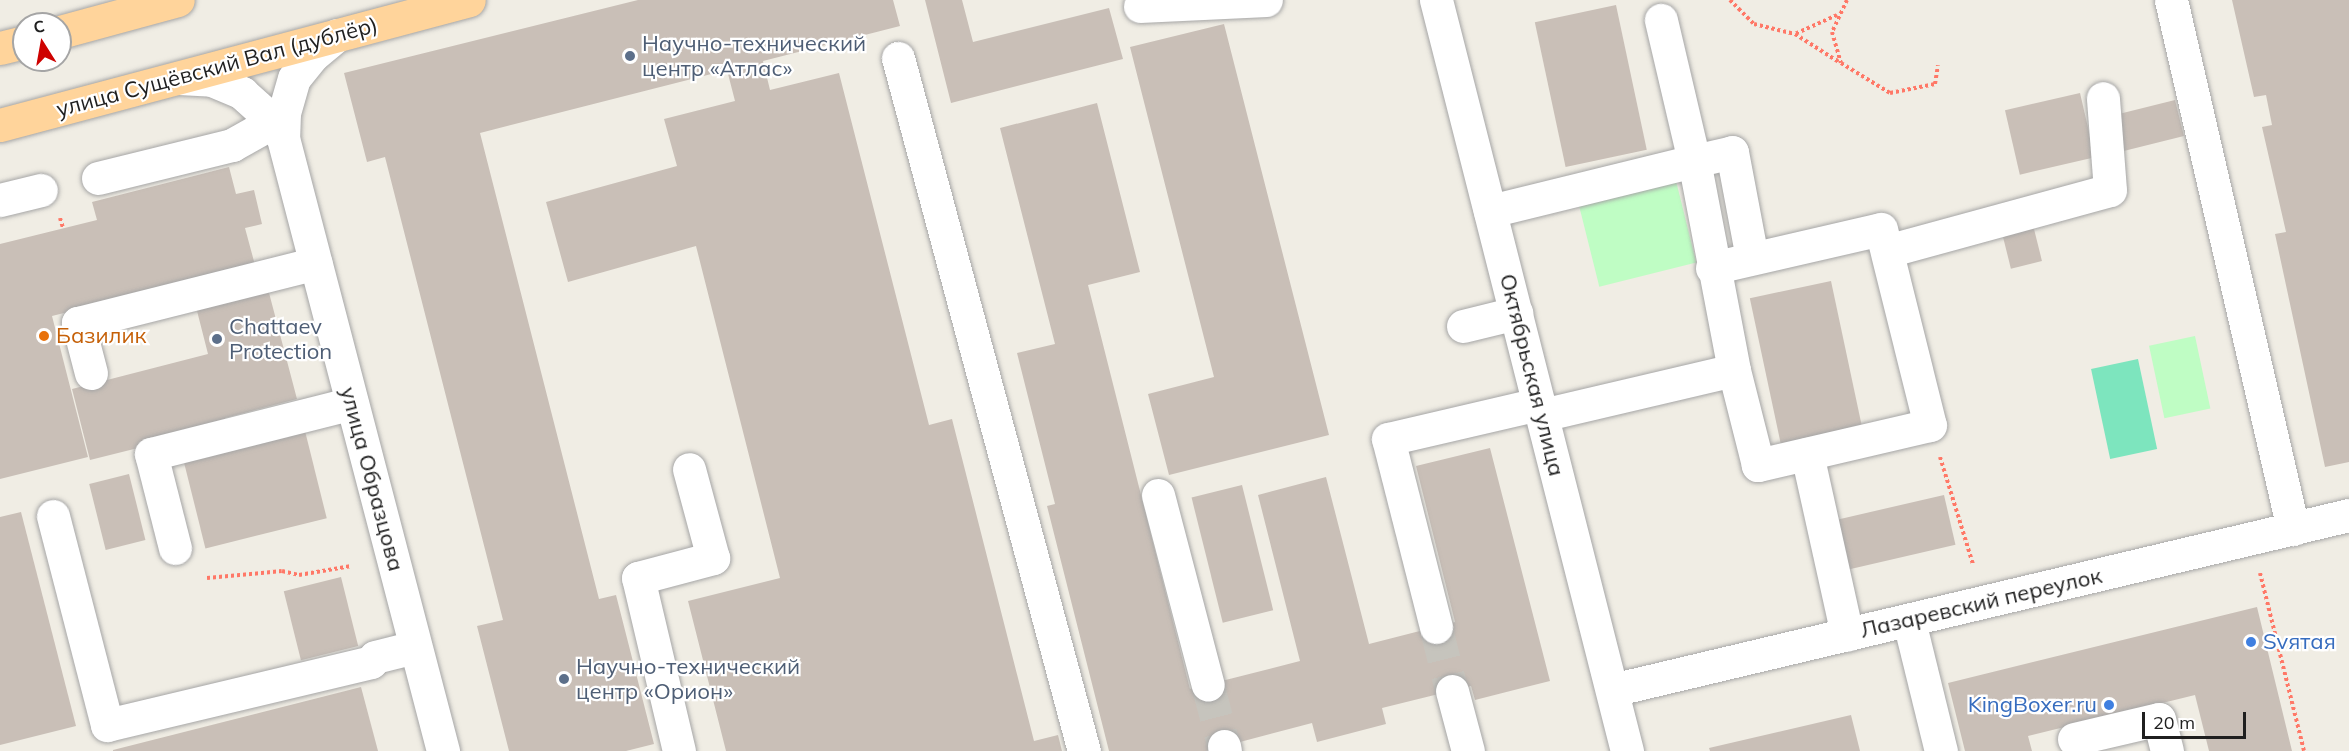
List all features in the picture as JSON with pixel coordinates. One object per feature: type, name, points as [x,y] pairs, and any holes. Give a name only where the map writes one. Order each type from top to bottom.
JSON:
[{"type":"main road","points":[[72,29],[178,0]]},
{"type":"main road","name":"улица Сущёвский Вал (дублёр)","points":[[0,125],[470,0]]},
{"type":"street","points":[[1140,6],[1266,0]]},
{"type":"street","name":"Октябрьская улица","points":[[1436,0],[1612,690],[1619,749]]},
{"type":"street","points":[[2171,0],[2293,529]]},
{"type":"street","points":[[1661,20],[1695,161],[1712,268],[1734,370],[1758,465],[1930,425],[1881,229],[1712,268]]},
{"type":"street","name":"улица Образцова","points":[[338,35],[312,56],[294,78],[278,130],[316,263],[443,751]]},
{"type":"street","points":[[898,58],[1084,751]]},
{"type":"street","points":[[98,178],[232,145],[278,130],[242,93],[212,80],[180,78]]},
{"type":"street","points":[[1887,251],[2110,190],[2103,98]]},
{"type":"street","points":[[1490,211],[1732,152],[1752,258]]},
{"type":"street","points":[[0,200],[41,190]]},
{"type":"street","points":[[91,373],[78,323],[316,263]]},
{"type":"street","points":[[1463,326],[1516,313]]},
{"type":"street","points":[[1436,627],[1388,440],[1734,370]]},
{"type":"street","points":[[175,548],[151,454],[352,402]]},
{"type":"street","points":[[1807,454],[1847,635]]},
{"type":"street","points":[[679,751],[638,578],[713,558],[689,469]]},
{"type":"street","points":[[1158,495],[1208,685]]},
{"type":"street","name":"Лазаревский переулок","points":[[1612,690],[2349,515]]},
{"type":"street","points":[[53,516],[108,725],[371,662],[375,657],[416,647]]},
{"type":"street","points":[[1908,621],[1941,751]]},
{"type":"street","points":[[1452,691],[1468,751]]},
{"type":"street","points":[[2074,739],[2159,718],[2168,751]]},
{"type":"path","points":[[1730,0],[1754,24],[1795,34],[1890,93],[1935,84],[1938,65]]},
{"type":"path","points":[[1841,63],[1832,32],[1846,0]]},
{"type":"path","points":[[1795,34],[1838,14]]},
{"type":"path","points":[[1930,425],[1973,564]]},
{"type":"path","points":[[207,578],[282,571],[299,575],[351,566]]},
{"type":"path","points":[[2260,573],[2304,751]]},
{"type":"green space","points":[[1676,181],[1696,263],[1599,287],[1579,205]]},
{"type":"green space","points":[[2195,336],[2210,408],[2164,418],[2149,346]]},
{"type":"green space","points":[[2138,359],[2157,449],[2110,459],[2091,369]]},
{"type":"building","points":[[638,0],[893,0],[900,26],[763,61],[770,90],[839,73],[929,425],[952,419],[1034,741],[1058,735],[1062,751],[726,751],[688,601],[780,578],[696,246],[568,282],[546,202],[677,166],[664,119],[735,101],[727,70],[480,133],[599,599],[616,595],[654,744],[626,751],[509,751],[477,626],[503,620],[385,157],[367,162],[344,73]]},
{"type":"building","points":[[925,0],[962,0],[973,42],[1109,8],[1123,59],[951,103]]},
{"type":"building","points":[[2232,0],[2349,0],[2349,462],[2325,467],[2275,234],[2286,232],[2262,127],[2272,125],[2266,95],[2254,97]]},
{"type":"building","points":[[1616,5],[1647,150],[1566,167],[1535,22]]},
{"type":"building","points":[[1224,24],[1329,435],[1169,475],[1148,394],[1214,377],[1130,47]]},
{"type":"building","points":[[2080,93],[2095,157],[2020,175],[2005,110]]},
{"type":"building","points":[[2175,100],[2184,136],[2124,151],[2115,115]]},
{"type":"building","points":[[1097,103],[1140,272],[1088,285],[1190,689],[1300,661],[1258,495],[1326,477],[1369,644],[1455,622],[1416,466],[1490,448],[1550,681],[1475,700],[1471,686],[1382,708],[1386,724],[1317,742],[1312,723],[1206,751],[1109,751],[1047,506],[1055,504],[1017,353],[1055,344],[1000,128]]},
{"type":"building","points":[[229,167],[236,194],[254,190],[262,224],[245,228],[255,265],[52,316],[88,457],[0,479],[0,244],[97,220],[92,202]]},
{"type":"building","points":[[2033,225],[2042,261],[2011,269],[2002,233]]},
{"type":"building","points":[[1831,281],[1862,427],[1781,444],[1750,298]]},
{"type":"building","points":[[268,289],[297,399],[225,418],[226,426],[90,460],[72,389],[208,354],[196,307]]},
{"type":"building","points":[[304,427],[327,518],[205,548],[183,457]]},
{"type":"building","points":[[129,474],[145,540],[106,550],[89,484]]},
{"type":"building","points":[[1242,485],[1273,610],[1223,623],[1192,498]]},
{"type":"building","points":[[1944,495],[1955,545],[1846,570],[1835,520]]},
{"type":"building","points":[[21,512],[76,726],[0,745],[0,517]]},
{"type":"building","points":[[341,577],[358,646],[301,660],[284,591]]},
{"type":"building","points":[[2257,607],[2292,751],[2209,751],[2195,695],[2028,736],[2032,751],[1965,751],[1948,683]]},
{"type":"building","points":[[361,687],[378,751],[113,751],[113,750]]},
{"type":"building","points":[[1851,715],[1860,751],[1710,751],[1709,748]]},
{"type":"tunnel","points":[[1436,627],[1452,691]]},
{"type":"tunnel","points":[[1208,685],[1224,746]]},
{"type":"place","name":"Научно-технический центр «Атлас»","points":[[630,56]]},
{"type":"place","name":"Базилик","points":[[44,336]]},
{"type":"place","name":"Chattaev Protection","points":[[217,339]]},
{"type":"place","name":"Svятая","points":[[2251,642]]},
{"type":"place","name":"Научно-технический центр «Орион»","points":[[564,679]]},
{"type":"place","name":"KingBoxer.ru","points":[[2109,705]]}]
